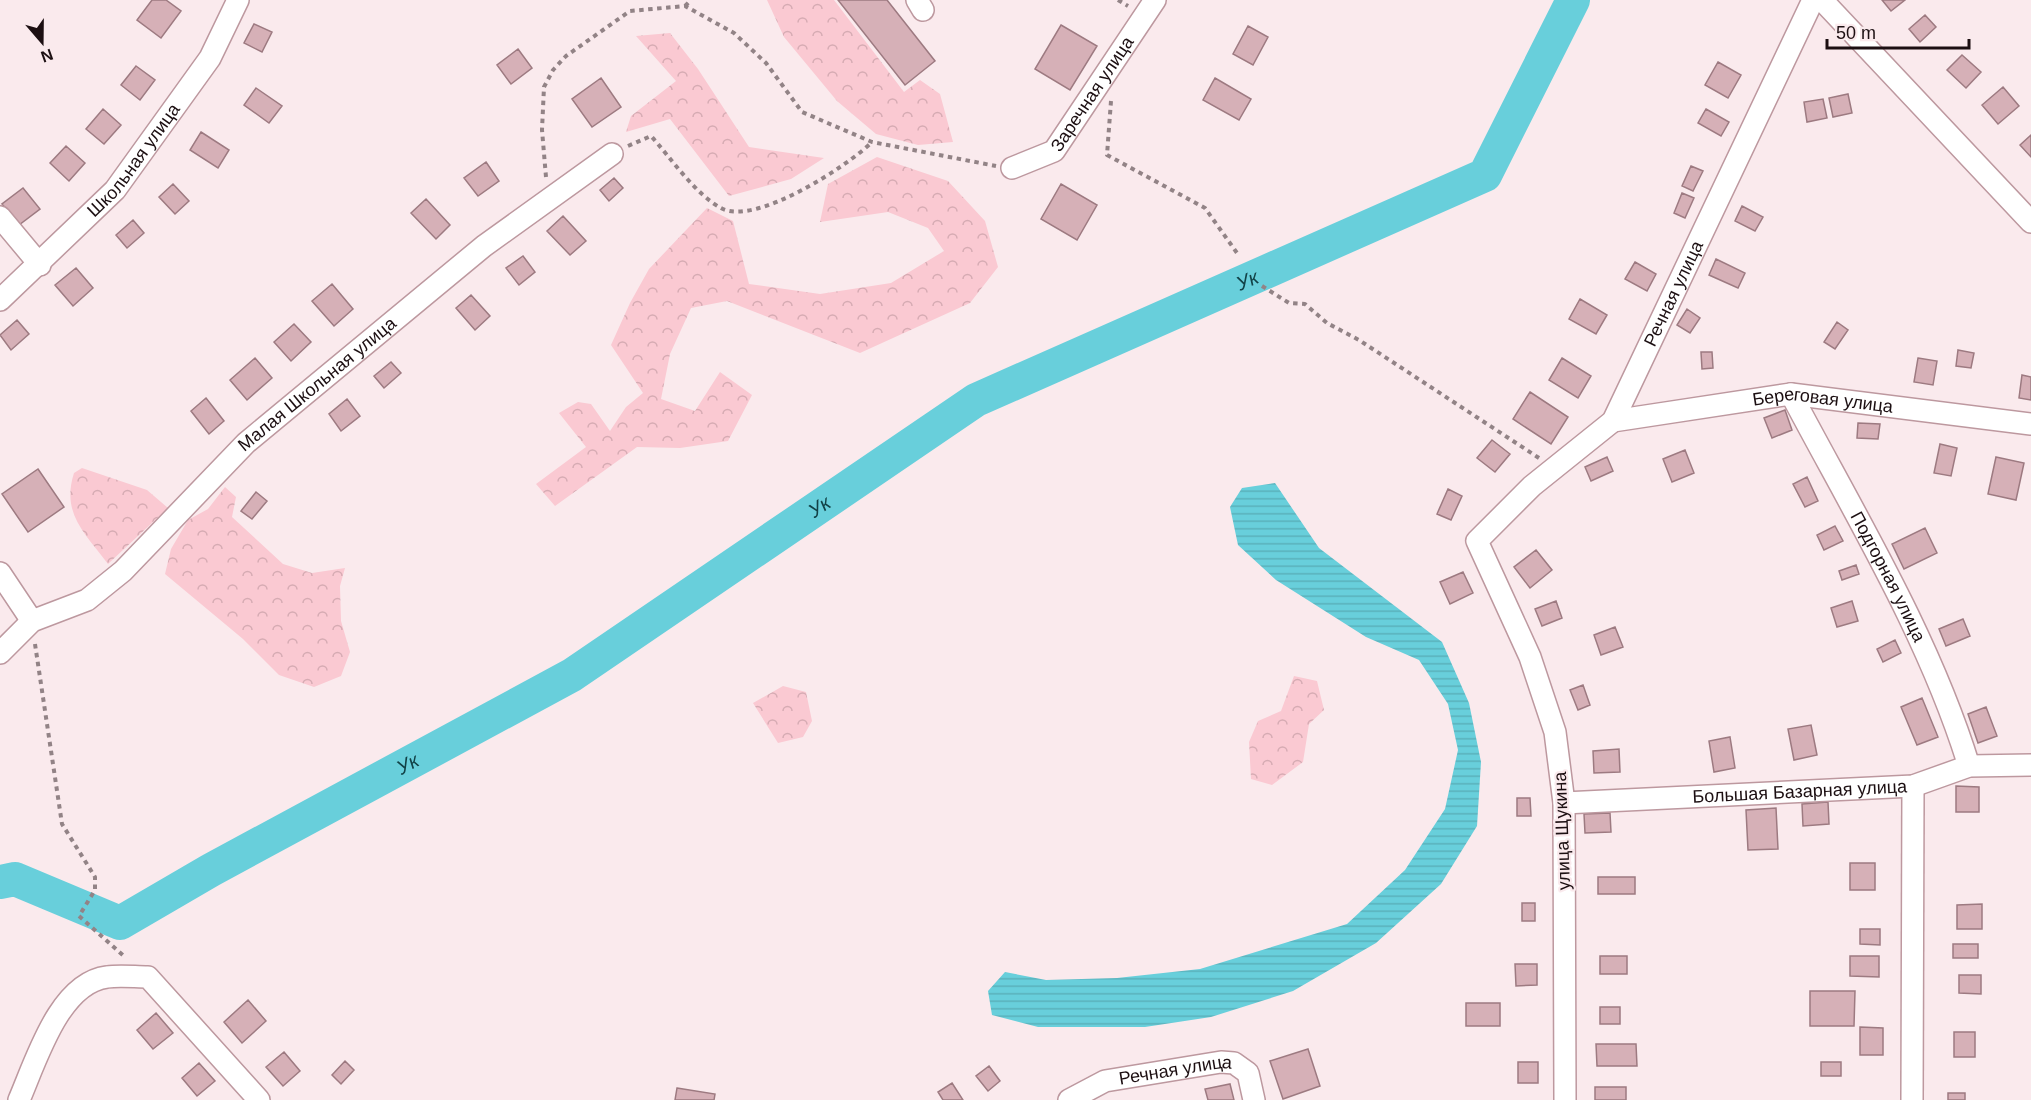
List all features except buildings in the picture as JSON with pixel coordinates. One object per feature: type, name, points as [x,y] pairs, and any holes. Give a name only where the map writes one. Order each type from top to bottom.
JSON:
[{"type":"street","name":"Школьная улица","points":[[0,300],[40,265],[115,190],[210,58],[238,0]]},
{"type":"street","name":"Заречная улица","points":[[1012,168],[1054,151],[1155,0]]},
{"type":"street","name":"Речная улица","points":[[1477,541],[1532,486],[1613,421],[1812,0]]},
{"type":"street","points":[[1822,0],[2031,222]]},
{"type":"street","name":"Малая Школьная улица","points":[[0,653],[32,621],[87,600],[123,571],[246,443],[484,246],[612,154]]},
{"type":"street","points":[[0,217],[40,265]]},
{"type":"street","name":"Береговая улица","points":[[1613,421],[1791,394],[2031,424]]},
{"type":"street","name":"Подгорная улица","points":[[1791,394],[1892,587],[1952,712],[1969,766]]},
{"type":"street","name":"улица Щукина","points":[[1477,541],[1530,657],[1555,732],[1564,803],[1565,1100]]},
{"type":"street","points":[[0,573],[32,621]]},
{"type":"street","name":"Большая Базарная улица","points":[[1564,803],[1913,786],[1969,766],[2031,765]]},
{"type":"street","points":[[1912,1100],[1913,786]]},
{"type":"street","points":[[20,1100],[50,1032],[72,995],[86,984],[105,977],[148,977],[259,1100]]},
{"type":"street","name":"Речная улица","points":[[1069,1100],[1105,1081],[1221,1062],[1233,1063],[1248,1073],[1254,1100]]},
{"type":"path","points":[[685,6],[691,0]]},
{"type":"path","points":[[549,199],[542,130],[544,87],[553,70],[566,56],[630,10],[685,6],[734,33],[766,63],[802,112],[872,142],[1012,168]]},
{"type":"path","points":[[1112,90],[1107,155],[1204,208],[1237,253]]},
{"type":"path","points":[[612,154],[651,136],[709,200],[723,210],[735,212],[770,205],[802,190],[853,161],[872,142]]},
{"type":"path","points":[[1262,286],[1289,303],[1305,303],[1327,323],[1359,340],[1554,469]]},
{"type":"path","points":[[32,621],[62,824],[95,877],[95,890],[79,916],[148,977]]},
{"type":"green space","points":[[767,0],[834,0],[904,92],[920,80],[940,94],[953,142],[918,145],[876,134],[837,101],[784,37]]},
{"type":"green space","points":[[670,33],[698,69],[749,147],[824,158],[791,179],[729,196],[670,119],[626,132],[631,116],[676,81],[636,36]]},
{"type":"green space","points":[[877,157],[948,181],[985,221],[998,267],[970,303],[860,353],[727,301],[691,308],[670,354],[661,399],[695,411],[720,372],[752,395],[728,441],[680,448],[637,447],[555,506],[536,484],[586,447],[559,413],[578,402],[591,404],[610,431],[626,407],[643,393],[611,345],[649,269],[707,208],[733,221],[749,284],[820,294],[891,283],[944,251],[928,228],[888,212],[820,222],[828,184]]},
{"type":"green space","points":[[82,468],[147,490],[168,508],[108,564],[84,532],[73,512],[71,487],[74,473]]},
{"type":"green space","points":[[225,487],[236,497],[232,517],[283,564],[312,573],[345,568],[340,586],[341,621],[350,652],[341,676],[314,687],[279,675],[243,639],[165,574],[171,549],[188,520],[208,509]]},
{"type":"green space","points":[[1294,676],[1317,681],[1324,710],[1309,724],[1303,762],[1272,785],[1251,779],[1249,742],[1258,721],[1281,711]]},
{"type":"green space","points":[[783,686],[806,692],[812,721],[803,737],[778,743],[753,703]]},
{"type":"water","points":[[1275,483],[1319,548],[1442,642],[1469,703],[1481,762],[1477,826],[1441,884],[1376,943],[1293,991],[1211,1017],[1145,1027],[1038,1027],[992,1015],[988,991],[1005,972],[1046,980],[1117,978],[1200,969],[1347,924],[1405,870],[1445,809],[1458,750],[1448,704],[1419,660],[1366,637],[1276,580],[1238,545],[1230,507],[1242,488]]},
{"type":"waterway","name":"Ук","points":[[0,882],[15,879],[120,923],[211,870],[572,675],[976,400],[1485,175],[1573,0]]}]
